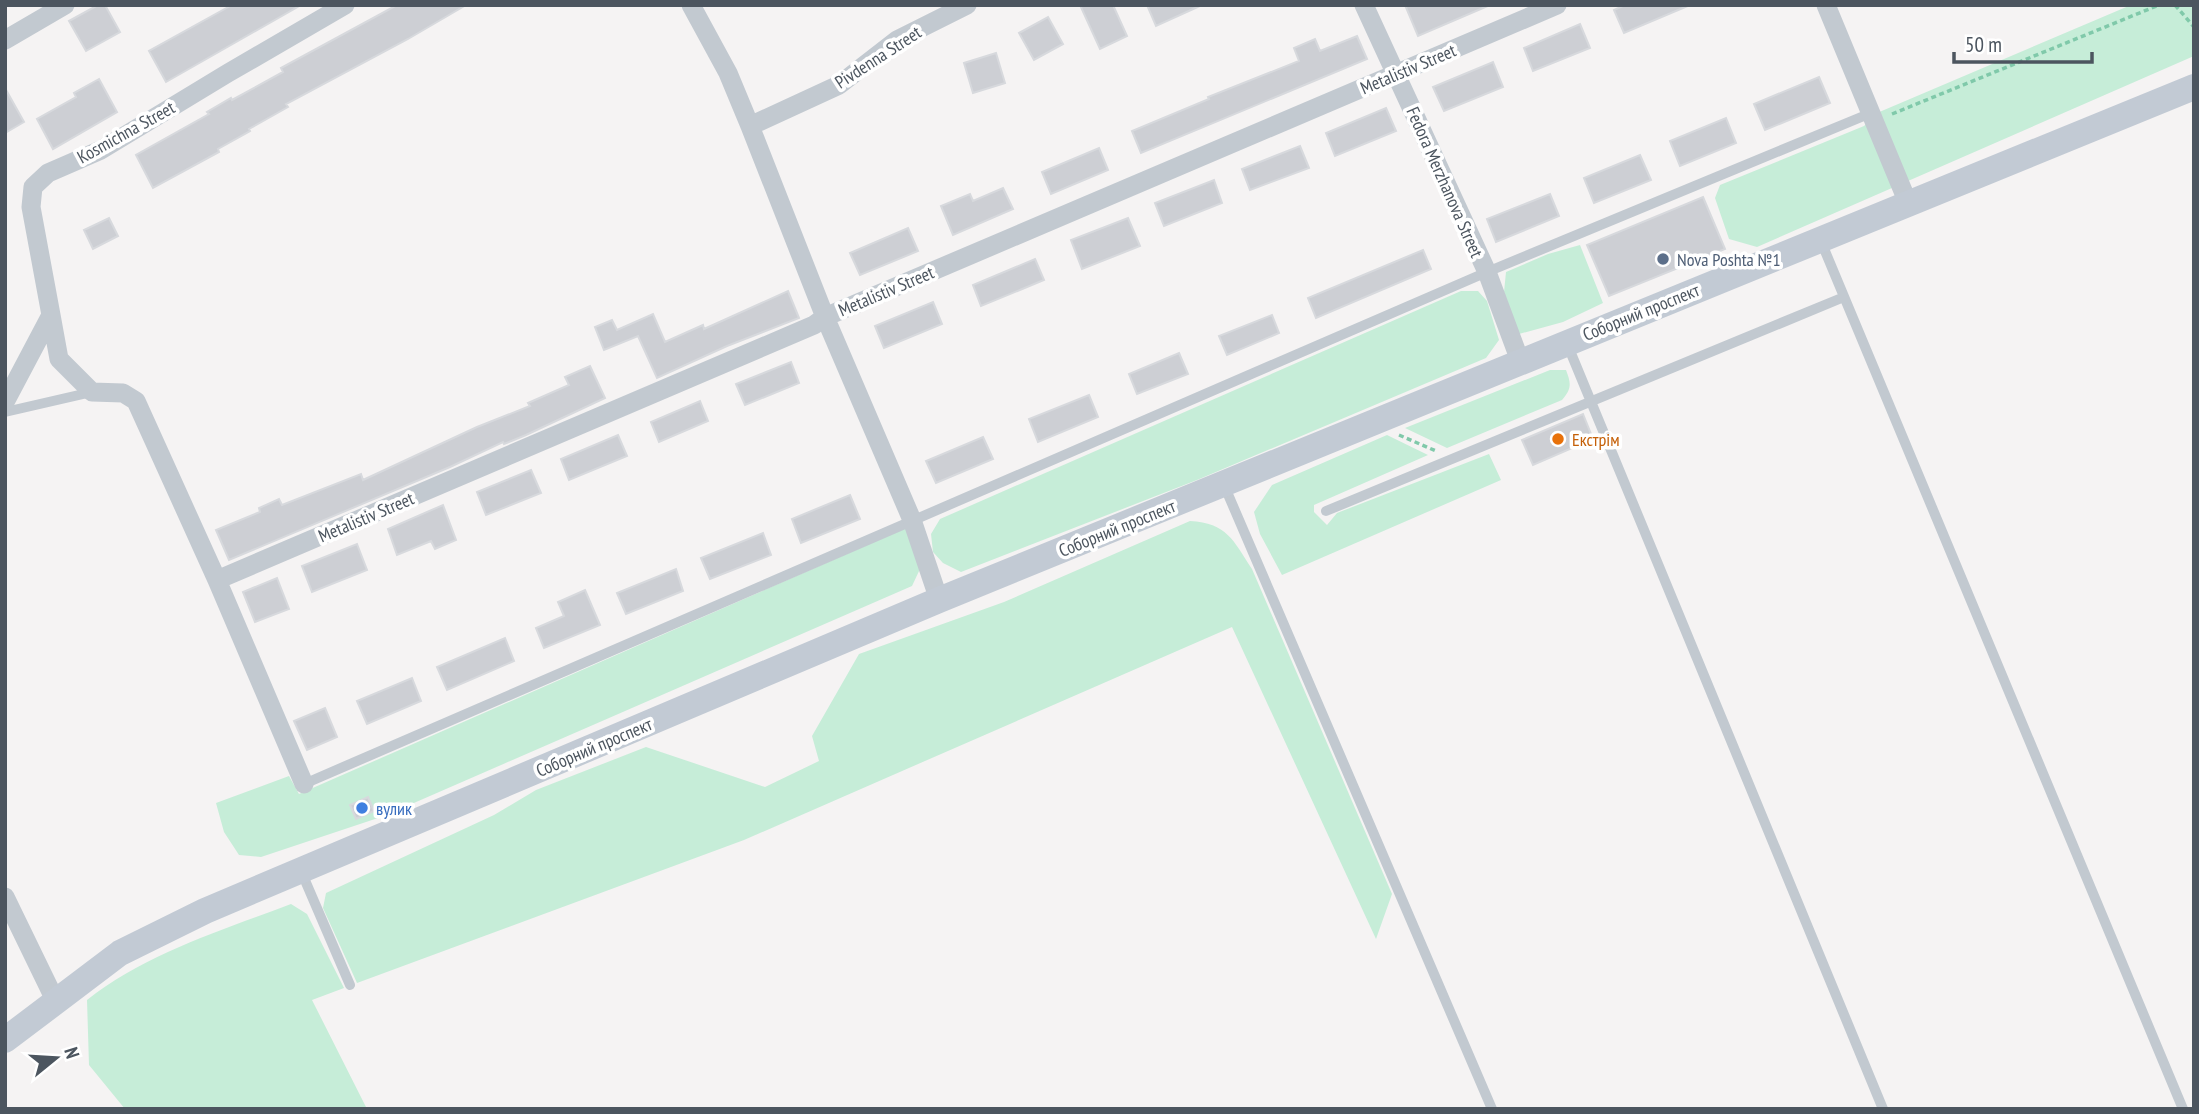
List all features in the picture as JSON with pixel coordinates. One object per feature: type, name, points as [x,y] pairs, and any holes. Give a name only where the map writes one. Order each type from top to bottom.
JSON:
[{"type":"main road","name":"Соборний проспект","points":[[5,1040],[120,953],[205,911],[939,600],[2194,87]]},
{"type":"street","points":[[5,40],[65,5]]},
{"type":"street","name":"Kosmichna Street","points":[[51,315],[30,206],[33,187],[48,173],[101,150],[345,5]]},
{"type":"street","points":[[691,5],[728,73],[825,317],[912,520],[939,600]]},
{"type":"street","name":"Pivdenna Street","points":[[750,126],[838,85],[897,40],[967,5]]},
{"type":"street","name":"Fedora Merzhanova Street","points":[[1364,5],[1487,272],[1520,361]]},
{"type":"street","name":"Metalistiv Street","points":[[217,580],[1557,5]]},
{"type":"street","points":[[1826,5],[1908,203]]},
{"type":"street","points":[[51,315],[59,359],[92,392],[123,393],[136,401],[217,580],[304,784]]},
{"type":"street","points":[[5,402],[51,315]]},
{"type":"street","points":[[5,897],[55,1000]]},
{"type":"lane","points":[[304,784],[1487,272],[1873,117]]},
{"type":"lane","points":[[1820,239],[2183,1109]]},
{"type":"lane","points":[[1326,511],[1844,297]]},
{"type":"lane","points":[[1566,342],[1883,1109]]},
{"type":"lane","points":[[5,412],[92,392]]},
{"type":"lane","points":[[1223,485],[1492,1109]]},
{"type":"lane","points":[[301,870],[350,985]]},
{"type":"path","points":[[1873,117],[2159,5]]},
{"type":"path","points":[[2175,5],[2194,27]]},
{"type":"path","points":[[1371,423],[1453,458]]},
{"type":"green space","points":[[2131,5],[2194,5],[2194,56],[1757,247],[1729,239],[1715,198],[1720,185],[1864,126],[1877,113]]},
{"type":"green space","points":[[1580,245],[1603,303],[1563,322],[1519,334],[1504,292],[1506,272],[1548,254]]},
{"type":"green space","points":[[1461,291],[1478,291],[1487,301],[1499,340],[1486,358],[1197,480],[961,572],[943,563],[933,552],[931,534],[940,519]]},
{"type":"green space","points":[[1550,370],[1566,370],[1570,386],[1562,400],[1447,448],[1405,428]]},
{"type":"green space","points":[[1387,435],[1428,455],[1314,505],[1314,512],[1327,525],[1337,513],[1489,454],[1501,480],[1282,575],[1260,534],[1254,512],[1272,485]]},
{"type":"green space","points":[[1190,521],[1203,522],[1221,529],[1234,542],[1252,569],[1392,894],[1376,939],[1232,627],[744,840],[357,983],[323,908],[326,893],[494,815],[536,790],[646,747],[765,787],[819,761],[812,736],[859,654],[1004,602]]},
{"type":"green space","points":[[906,528],[920,569],[912,586],[384,816],[261,857],[239,855],[224,832],[216,803],[289,776],[299,794]]},
{"type":"green space","points":[[291,904],[307,914],[344,988],[312,1000],[367,1109],[125,1109],[89,1065],[87,1000],[110,983],[159,956]]},
{"type":"building","points":[[98,5],[105,5],[120,32],[86,51],[69,21]]},
{"type":"building","points":[[232,5],[301,5],[166,82],[149,51]]},
{"type":"building","points":[[397,5],[466,5],[286,104],[288,107],[218,149],[219,152],[153,188],[136,155],[209,114],[207,112],[231,98],[232,100],[283,72],[281,68]]},
{"type":"building","points":[[1080,5],[1113,5],[1127,36],[1100,49]]},
{"type":"building","points":[[1147,5],[1202,5],[1156,26]]},
{"type":"building","points":[[1405,5],[1490,5],[1418,36]]},
{"type":"building","points":[[1625,5],[1690,5],[1624,33],[1614,10]]},
{"type":"building","points":[[1048,17],[1063,44],[1034,60],[1019,33]]},
{"type":"building","points":[[1580,24],[1590,48],[1533,71],[1524,48]]},
{"type":"building","points":[[1357,36],[1367,59],[1141,153],[1132,131],[1299,61],[1294,48],[1315,39],[1320,51]]},
{"type":"building","points":[[996,53],[1005,83],[973,93],[964,63]]},
{"type":"building","points":[[1493,62],[1503,87],[1444,111],[1433,87]]},
{"type":"building","points":[[1819,77],[1830,103],[1765,130],[1754,104]]},
{"type":"building","points":[[99,79],[117,112],[53,149],[37,119],[76,97],[74,93]]},
{"type":"building","points":[[5,88],[24,122],[5,133]]},
{"type":"building","points":[[1386,108],[1396,131],[1335,156],[1326,133]]},
{"type":"building","points":[[1726,118],[1736,143],[1680,166],[1670,141]]},
{"type":"building","points":[[1300,146],[1309,168],[1250,190],[1242,169]]},
{"type":"building","points":[[1099,148],[1108,170],[1051,194],[1042,172]]},
{"type":"building","points":[[1640,155],[1651,180],[1594,203],[1584,178]]},
{"type":"building","points":[[1214,180],[1222,203],[1164,226],[1155,203]]},
{"type":"building","points":[[1003,188],[1013,209],[953,235],[941,206],[970,194],[973,201]]},
{"type":"building","points":[[1550,194],[1559,216],[1496,242],[1487,219]]},
{"type":"building","points":[[1703,197],[1725,249],[1609,296],[1587,245]]},
{"type":"building","points":[[109,218],[118,236],[93,249],[84,230]]},
{"type":"building","points":[[1128,218],[1140,246],[1082,269],[1071,240]]},
{"type":"building","points":[[908,228],[918,251],[860,275],[850,253]]},
{"type":"building","points":[[1423,250],[1431,269],[1316,318],[1308,298]]},
{"type":"building","points":[[1035,259],[1044,280],[981,306],[973,285]]},
{"type":"building","points":[[788,291],[799,318],[727,346],[657,378],[638,336],[604,350],[595,327],[612,320],[617,330],[653,314],[665,342],[703,325],[704,329]]},
{"type":"building","points":[[933,302],[942,324],[884,348],[875,326]]},
{"type":"building","points":[[1272,315],[1279,333],[1227,355],[1219,336]]},
{"type":"building","points":[[1179,353],[1188,374],[1137,394],[1129,374]]},
{"type":"building","points":[[791,362],[799,383],[745,405],[736,384]]},
{"type":"building","points":[[590,366],[605,398],[526,435],[504,444],[503,442],[229,560],[216,530],[260,512],[259,508],[279,499],[282,505],[361,474],[363,480],[477,427],[530,406],[528,403],[569,385],[565,377]]},
{"type":"building","points":[[1089,395],[1098,417],[1038,442],[1029,419]]},
{"type":"building","points":[[700,401],[708,421],[659,442],[651,422]]},
{"type":"building","name":"Екстрім","points":[[1583,414],[1593,439],[1533,465],[1522,440]]},
{"type":"building","points":[[618,435],[627,456],[569,480],[561,459]]},
{"type":"building","points":[[983,437],[993,459],[936,483],[926,461]]},
{"type":"building","points":[[531,470],[541,493],[486,515],[477,492]]},
{"type":"building","points":[[850,495],[860,519],[801,543],[792,519]]},
{"type":"building","points":[[443,505],[456,540],[435,549],[431,541],[397,555],[388,529]]},
{"type":"building","points":[[763,533],[771,555],[710,579],[701,558]]},
{"type":"building","points":[[357,544],[367,570],[312,592],[302,566]]},
{"type":"building","points":[[676,569],[683,591],[626,614],[617,593]]},
{"type":"building","points":[[277,578],[289,609],[255,622],[243,592]]},
{"type":"building","points":[[585,590],[600,625],[544,648],[536,628],[564,616],[558,602]]},
{"type":"building","points":[[505,638],[514,661],[447,690],[437,667]]},
{"type":"building","points":[[412,678],[421,701],[367,724],[357,701]]},
{"type":"building","points":[[325,708],[337,737],[307,750],[294,721]]},
{"type":"building","name":"вулик","points":[[368,797],[374,811],[356,819],[350,805]]},
{"type":"place","name":"Nova Poshta №1","points":[[1663,259]]},
{"type":"place","name":"Екстрім","points":[[1558,439]]},
{"type":"place","name":"вулик","points":[[362,808]]}]
